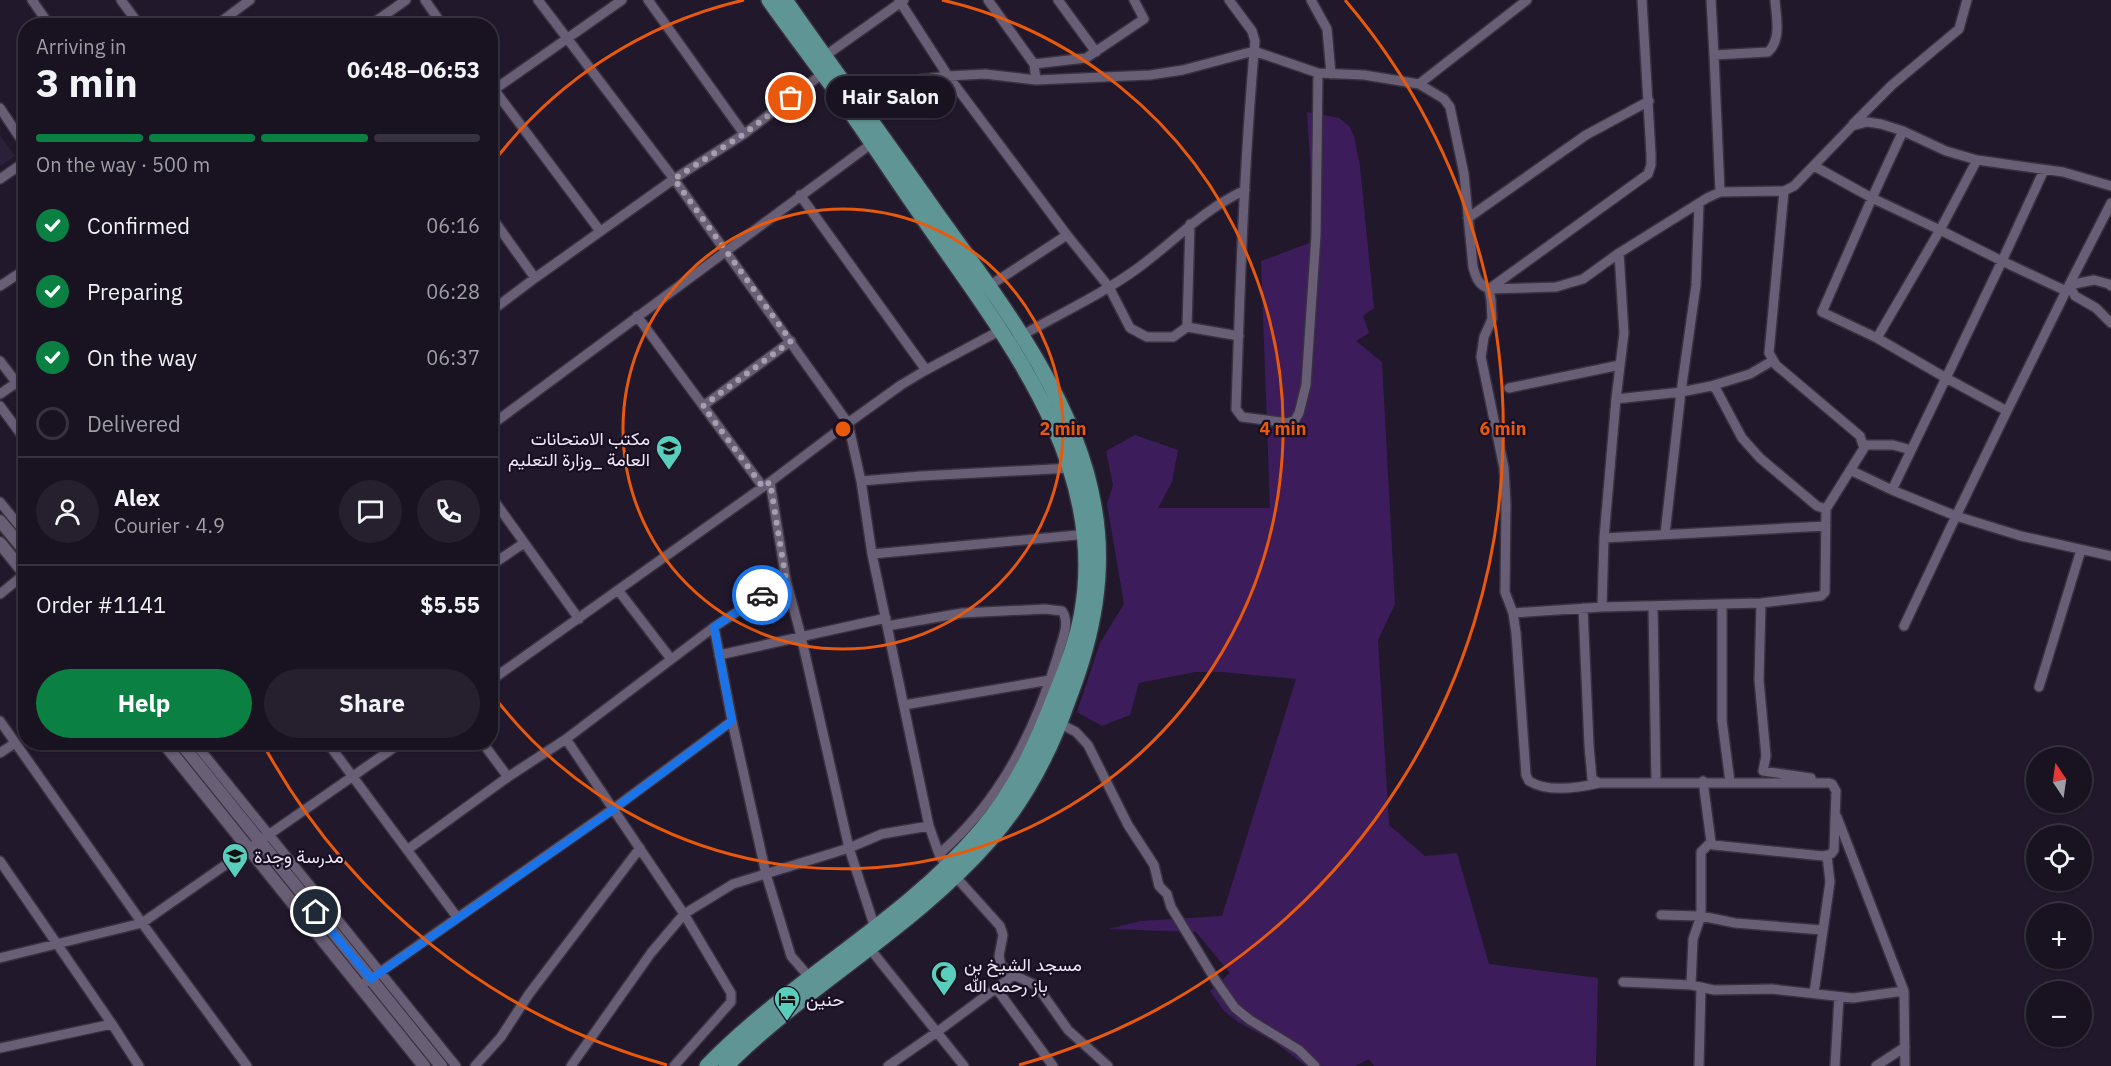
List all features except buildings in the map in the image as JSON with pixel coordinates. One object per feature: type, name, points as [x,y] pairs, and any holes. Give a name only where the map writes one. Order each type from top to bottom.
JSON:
[{"type":"main road","points":[[769,0],[842,90],[989,286],[1071,468],[1091,533]]},
{"type":"main road","points":[[785,0],[820,65]]},
{"type":"main road","points":[[726,1066],[872,939],[982,829],[1012,788],[1053,721],[1062,681],[1077,634],[1088,613],[1085,586],[1091,533],[1089,481],[1076,440],[1058,402],[871,144],[842,90]]},
{"type":"main road","points":[[707,1066],[760,1016],[810,978],[872,939]]},
{"type":"street","points":[[32,0],[44,18]]},
{"type":"street","points":[[122,0],[134,18]]},
{"type":"street","points":[[380,18],[406,0]]},
{"type":"street","points":[[425,0],[437,18]]},
{"type":"street","points":[[538,0],[674,179],[848,423],[861,481],[872,554],[929,826],[946,866],[1000,926],[1003,935],[999,956],[1001,964],[1014,975],[1038,986],[1068,1030],[1108,1066]]},
{"type":"street","points":[[498,84],[622,0]]},
{"type":"street","points":[[648,0],[744,134]]},
{"type":"street","points":[[988,0],[1034,64],[1036,80]]},
{"type":"street","points":[[1058,0],[1096,52]]},
{"type":"street","points":[[1034,64],[1086,58],[1096,52],[1144,19],[1134,0]]},
{"type":"street","points":[[1229,0],[1252,31],[1255,41],[1245,190],[1236,409],[1242,417],[1288,423],[1295,420],[1306,385],[1314,258],[1318,73]]},
{"type":"street","points":[[1311,0],[1327,29],[1331,74]]},
{"type":"street","points":[[1419,84],[1527,0]]},
{"type":"street","points":[[1489,289],[1647,174],[1651,165],[1642,0]]},
{"type":"street","points":[[1711,0],[1720,192]]},
{"type":"street","points":[[1714,56],[1768,51],[1774,46],[1777,40],[1774,0]]},
{"type":"street","points":[[842,90],[948,76],[986,74],[1036,80],[1165,73],[1254,51],[1318,73],[1364,75],[1419,84],[1444,99],[1450,107],[1464,174],[1473,267],[1481,286],[1489,289],[1556,287],[1583,279],[1619,253],[1720,192],[1784,191],[1794,186],[1892,85],[1959,29],[1967,0]]},
{"type":"street","points":[[498,306],[674,179],[744,134],[820,65],[901,1],[948,76],[1067,235],[1110,287],[1130,328],[1147,337],[1173,337],[1187,327],[1239,336]]},
{"type":"street","points":[[225,18],[244,2]]},
{"type":"street","points":[[498,94],[600,231]]},
{"type":"street","points":[[1468,218],[1586,135],[1649,101]]},
{"type":"street","points":[[0,108],[18,135]]},
{"type":"street","points":[[1852,126],[1867,122],[1881,124],[1903,131],[1946,152],[1977,160],[2063,172],[2111,186]]},
{"type":"street","points":[[1903,131],[1821,312],[1877,338],[2007,411]]},
{"type":"street","points":[[498,420],[871,144]]},
{"type":"street","points":[[1877,338],[1940,230],[1977,160]]},
{"type":"street","points":[[1814,166],[1872,198],[2002,261],[2067,288],[2075,296],[2096,308],[2111,323]]},
{"type":"street","points":[[0,179],[18,167]]},
{"type":"street","points":[[1892,490],[2044,170]]},
{"type":"street","points":[[498,675],[767,484],[848,423],[926,370],[1011,336],[1110,287],[1139,267],[1190,224],[1230,197],[1245,190]]},
{"type":"street","points":[[1513,613],[1602,607],[1761,603],[1821,596],[1825,592],[1826,509],[1864,445],[1860,436],[1772,361],[1769,353],[1784,191]]},
{"type":"street","points":[[800,195],[926,370]]},
{"type":"street","points":[[1904,626],[2067,288],[2111,203]]},
{"type":"street","points":[[1665,534],[1696,285],[1699,204]]},
{"type":"street","points":[[1187,327],[1190,224]]},
{"type":"street","points":[[498,226],[535,278]]},
{"type":"street","points":[[989,286],[1067,235]]},
{"type":"street","points":[[1602,607],[1604,538],[1624,333],[1619,253]]},
{"type":"street","points":[[0,286],[18,274]]},
{"type":"street","points":[[2067,288],[2094,280],[2110,285]]},
{"type":"street","points":[[1489,289],[1492,320],[1484,337],[1481,357],[1504,468],[1506,503],[1504,592],[1513,613],[1516,633],[1525,759],[1529,781],[1544,788],[1587,786],[1599,783],[1825,783]]},
{"type":"street","points":[[638,316],[703,406],[767,484],[786,580],[872,939],[937,1032],[964,1066]]},
{"type":"street","points":[[703,406],[791,341]]},
{"type":"street","points":[[0,361],[18,385]]},
{"type":"street","points":[[1616,399],[1681,392],[1711,386],[1750,374],[1772,361]]},
{"type":"street","points":[[1509,388],[1620,365]]},
{"type":"street","points":[[0,394],[16,382]]},
{"type":"street","points":[[1711,386],[1716,388],[1742,438],[1760,458],[1817,506],[1826,509]]},
{"type":"street","points":[[0,406],[18,430]]},
{"type":"street","points":[[1864,445],[1893,445],[1911,450]]},
{"type":"street","points":[[861,481],[1071,468]]},
{"type":"street","points":[[1850,470],[1956,516],[2021,536],[2111,556]]},
{"type":"street","points":[[0,502],[18,524]]},
{"type":"street","points":[[498,506],[579,619]]},
{"type":"street","points":[[0,521],[18,542]]},
{"type":"street","points":[[1604,538],[1826,526]]},
{"type":"street","points":[[872,554],[1091,533]]},
{"type":"street","points":[[0,543],[18,565]]},
{"type":"street","points":[[498,561],[524,543]]},
{"type":"street","points":[[2039,687],[2081,550]]},
{"type":"street","points":[[0,594],[18,580]]},
{"type":"street","points":[[407,850],[508,777],[566,739],[714,627],[786,580]]},
{"type":"street","points":[[618,590],[671,659]]},
{"type":"street","points":[[1702,782],[1711,842],[1719,847],[1827,856],[1834,850],[1836,791],[1832,784],[1790,774],[1763,771],[1766,756],[1759,680],[1761,603]]},
{"type":"street","points":[[1722,604],[1722,720],[1730,782]]},
{"type":"street","points":[[1653,606],[1656,782]]},
{"type":"street","points":[[1583,608],[1590,766],[1592,779],[1599,783]]},
{"type":"street","points":[[719,655],[801,636],[887,622],[962,613],[1045,609],[1062,611],[1065,619],[1062,681],[1008,773],[959,836],[946,866]]},
{"type":"street","points":[[714,627],[766,874],[791,956],[810,978]]},
{"type":"street","points":[[904,705],[1062,681]]},
{"type":"street","points":[[0,721],[18,747]]},
{"type":"street","points":[[360,987],[614,809],[732,721]]},
{"type":"street","points":[[1053,721],[1076,732],[1088,745],[1128,825],[1154,865],[1160,886],[1167,894],[1182,926],[1235,1008],[1250,1020],[1299,1050],[1315,1066]]},
{"type":"street","points":[[566,739],[684,915],[731,993],[731,1002],[674,1066]]},
{"type":"street","points":[[0,753],[15,743]]},
{"type":"street","points":[[20,750],[247,1066]]},
{"type":"street","points":[[169,750],[419,1064]]},
{"type":"street","points":[[187,750],[264,838],[375,976],[441,1066]]},
{"type":"street","points":[[200,750],[264,838]]},
{"type":"street","points":[[333,750],[458,917]]},
{"type":"street","points":[[0,958],[142,922],[391,750]]},
{"type":"street","points":[[488,750],[508,777]]},
{"type":"street","points":[[1835,812],[1904,991],[1905,1066]]},
{"type":"street","points":[[571,1066],[651,953],[684,915],[733,884],[849,848],[882,834],[929,826]]},
{"type":"street","points":[[1700,1066],[1693,939],[1701,916],[1701,852],[1711,842]]},
{"type":"street","points":[[475,1066],[501,1037],[530,994],[640,848]]},
{"type":"street","points":[[1814,993],[1830,882],[1827,856]]},
{"type":"street","points":[[0,861],[139,1066]]},
{"type":"street","points":[[1661,915],[1701,916],[1735,923],[1822,930]]},
{"type":"street","points":[[888,1066],[1014,975]]},
{"type":"street","points":[[375,976],[456,1066]]},
{"type":"street","points":[[1623,982],[1696,986],[1714,990],[1772,989],[1853,998],[1904,991]]},
{"type":"street","points":[[996,988],[1053,1066]]},
{"type":"street","points":[[1835,1066],[1839,997]]},
{"type":"street","points":[[0,1048],[112,1024]]},
{"type":"street","points":[[1876,1066],[1905,1047]]},
{"type":"shaded area","points":[[1307,112],[1339,118],[1349,126],[1354,136],[1360,167],[1374,308],[1363,316],[1369,333],[1356,341],[1382,362],[1395,604],[1378,640],[1389,825],[1425,856],[1457,853],[1489,964],[1598,978],[1596,1066],[1374,1066],[1369,1059],[1355,1066],[1306,1066],[1273,1041],[1238,1022],[1223,1010],[1210,991],[1230,973],[1196,932],[1109,929],[1140,921],[1222,916],[1296,679],[1222,672],[1195,672],[1139,683],[1130,715],[1102,726],[1077,712],[1100,643],[1124,604],[1107,504],[1113,485],[1106,451],[1135,435],[1178,450],[1172,482],[1158,508],[1270,508],[1261,261],[1315,241]]},
{"type":"shaded area","points":[[0,135],[15,156],[0,166]]},
{"type":"way so far","points":[[762,595],[786,580],[770,482],[763,487],[703,406],[791,341],[674,179],[744,134],[791,98]]},
{"type":"place","name":"Hair Salon","points":[[791,98]]},
{"type":"place","name":"مكتب الامتحانات العامة _وزارة التعليم","points":[[669,471]]},
{"type":"place","name":"مدرسة وجدة","points":[[235,879]]},
{"type":"place","name":"مسجد الشيخ بن باز رحمه الله","points":[[944,997]]},
{"type":"place","name":"حنين","points":[[787,1022]]},
{"type":"route","points":[[316,912],[371,979],[614,809],[732,721],[714,627],[762,595]]}]
